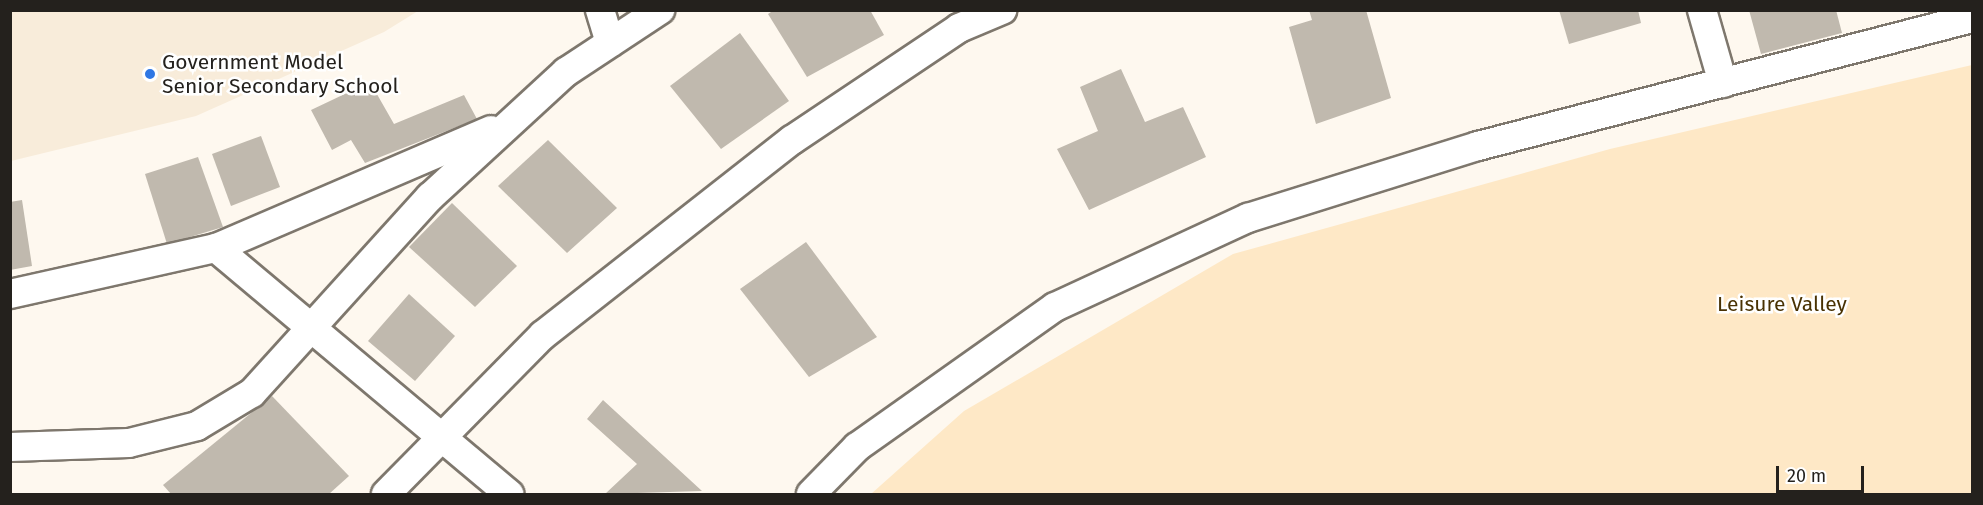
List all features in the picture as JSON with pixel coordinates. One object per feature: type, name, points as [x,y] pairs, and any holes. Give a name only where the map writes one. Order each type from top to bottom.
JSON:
[{"type":"street","points":[[600,10],[610,44]]},
{"type":"street","points":[[10,447],[129,443],[197,426],[252,393],[430,197],[566,72],[660,10]]},
{"type":"street","points":[[386,495],[444,440],[543,335],[792,140],[959,28],[1002,10]]},
{"type":"street","points":[[1702,10],[1723,83]]},
{"type":"street","points":[[811,495],[857,447],[1055,307],[1238,223],[1478,146],[1972,18]]},
{"type":"street","points":[[10,294],[216,248],[513,121]]},
{"type":"street","points":[[216,248],[509,495]]},
{"type":"shaded area","name":"Government Model Senior Secondary School","points":[[11,10],[418,11],[384,32],[196,116],[11,161]]},
{"type":"green space","name":"Leisure Valley","points":[[1972,65],[1972,494],[871,494],[964,411],[1233,254],[1610,149]]},
{"type":"building","points":[[774,10],[870,10],[884,35],[807,77],[768,14]]},
{"type":"building","points":[[1309,10],[1366,10],[1391,98],[1316,124],[1289,27],[1312,20]]},
{"type":"building","points":[[1559,10],[1638,10],[1641,23],[1569,44]]},
{"type":"building","points":[[1749,10],[1836,10],[1842,33],[1761,54]]},
{"type":"building","points":[[740,33],[789,101],[721,149],[670,86]]},
{"type":"building","points":[[1121,69],[1145,122],[1183,107],[1206,157],[1089,210],[1057,149],[1098,131],[1080,87]]},
{"type":"building","points":[[370,82],[394,124],[464,95],[477,119],[365,163],[351,140],[332,150],[311,110]]},
{"type":"building","points":[[261,136],[280,187],[231,206],[212,154]]},
{"type":"building","points":[[548,140],[617,208],[567,253],[498,186]]},
{"type":"building","points":[[198,157],[223,227],[167,244],[145,174]]},
{"type":"building","points":[[22,200],[32,266],[10,270],[10,202]]},
{"type":"building","points":[[452,203],[517,266],[475,307],[409,247]]},
{"type":"building","points":[[806,242],[877,337],[809,377],[740,289]]},
{"type":"building","points":[[409,294],[455,336],[415,381],[368,341]]},
{"type":"building","points":[[272,396],[349,476],[329,494],[171,494],[163,485]]},
{"type":"building","points":[[603,400],[702,491],[605,494],[637,464],[587,419]]},
{"type":"place","name":"Government Model Senior Secondary School","points":[[150,74]]}]
